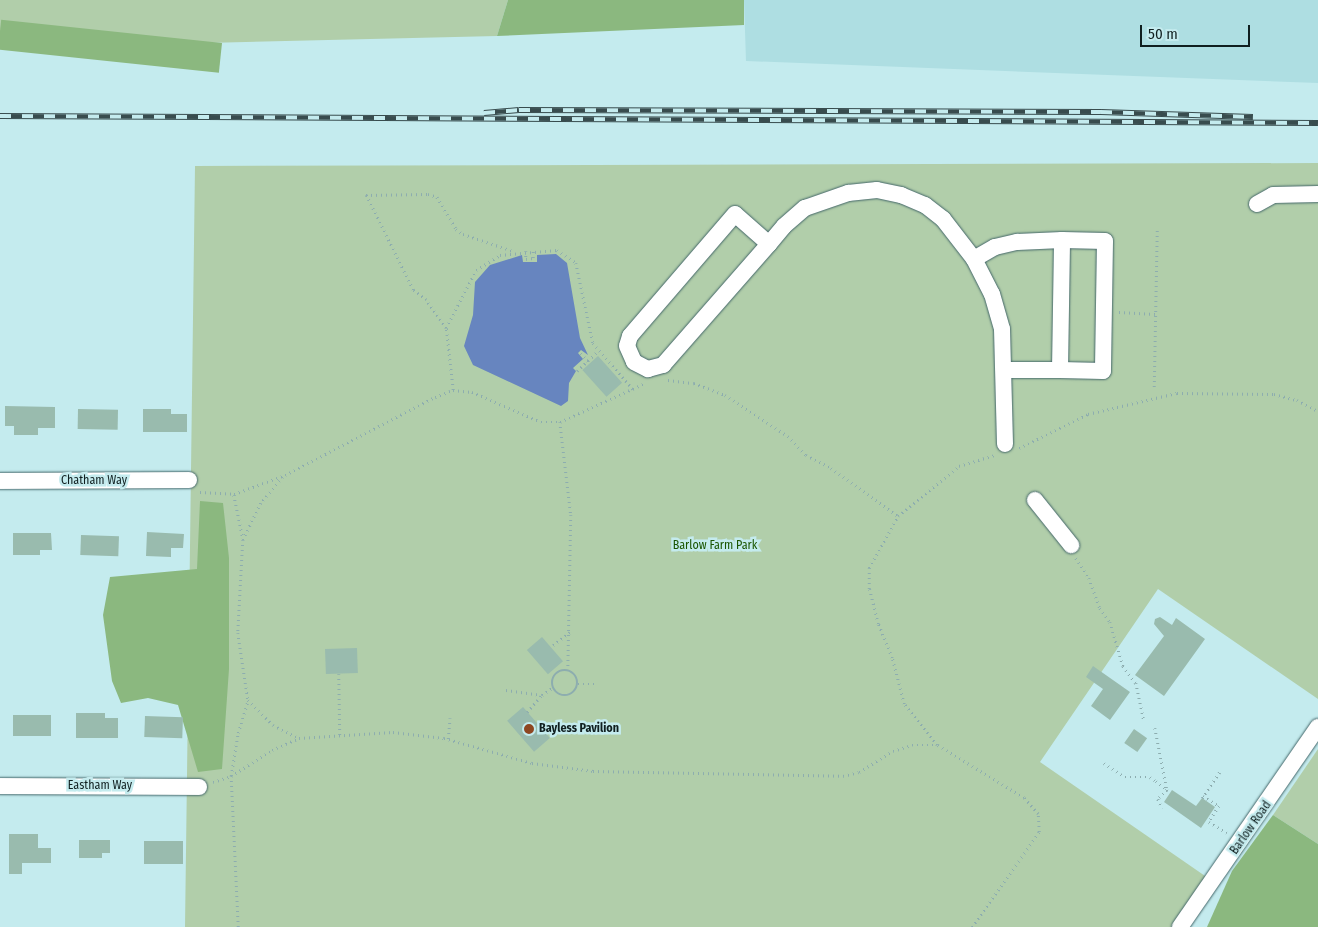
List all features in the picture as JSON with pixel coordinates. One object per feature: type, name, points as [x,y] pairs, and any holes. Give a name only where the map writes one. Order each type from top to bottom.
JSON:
[{"type":"street","points":[[770,244],[734,214],[630,336],[627,346],[634,362],[648,369],[663,365],[770,244],[805,208],[848,193],[877,190],[901,195],[925,205],[943,219],[974,259],[992,294],[1002,329],[1005,370],[1006,449]]},
{"type":"street","points":[[1257,204],[1272,195],[1318,194]]},
{"type":"street","points":[[1060,370],[1062,240]]},
{"type":"street","points":[[974,259],[995,247],[1017,242],[1105,241],[1103,371],[1005,370]]},
{"type":"street","name":"Chatham Way","points":[[0,481],[189,480]]},
{"type":"street","points":[[1035,500],[1071,545]]},
{"type":"street","name":"Barlow Road","points":[[1180,927],[1241,842],[1318,727]]},
{"type":"street","name":"Eastham Way","points":[[0,786],[199,787]]},
{"type":"path","points":[[453,390],[446,328],[431,306],[413,290],[366,195],[428,194],[436,197],[456,229],[463,234],[514,252]]},
{"type":"path","points":[[1154,387],[1157,229]]},
{"type":"path","points":[[446,328],[476,270],[492,258],[514,252],[557,250],[576,263],[593,343],[633,389]]},
{"type":"path","points":[[526,251],[526,259],[533,258],[533,251]]},
{"type":"path","points":[[1119,312],[1156,314]]},
{"type":"path","points":[[577,371],[599,350]]},
{"type":"path","points":[[581,353],[588,361]]},
{"type":"path","points":[[665,380],[694,383],[725,395],[788,436],[806,455],[831,468],[898,516]]},
{"type":"path","points":[[189,480],[197,491],[234,494],[285,475],[435,397],[453,390],[472,392],[541,422],[560,422],[651,382]]},
{"type":"path","points":[[972,927],[1039,832],[1038,814],[1024,798],[937,746],[904,704],[869,589],[869,568],[898,516],[959,466],[1006,449],[1088,414],[1177,393],[1274,394],[1297,400],[1318,411]]},
{"type":"path","points":[[560,422],[571,515],[571,632],[568,670]]},
{"type":"path","points":[[243,540],[260,503],[285,475]]},
{"type":"path","points":[[234,494],[243,540],[238,633],[248,700],[238,733],[232,776],[238,927]]},
{"type":"path","points":[[1071,545],[1089,578],[1100,608],[1110,622],[1123,666],[1136,684],[1144,720]]},
{"type":"path","points":[[553,645],[571,632]]},
{"type":"path","points":[[556,667],[559,671]]},
{"type":"path","points":[[568,670],[576,675],[578,684],[575,692],[568,696],[560,696],[553,688],[553,678],[559,671],[568,670]]},
{"type":"path","points":[[339,674],[340,735]]},
{"type":"path","points":[[578,684],[594,684]]},
{"type":"path","points":[[527,712],[542,694],[553,688]]},
{"type":"path","points":[[506,690],[542,694]]},
{"type":"path","points":[[248,700],[273,725],[299,738]]},
{"type":"path","points":[[448,739],[450,718]]},
{"type":"path","points":[[1155,728],[1169,791]]},
{"type":"path","points":[[199,787],[232,776],[272,750],[299,738],[393,732],[448,739],[532,763],[593,771],[843,776],[859,772],[893,751],[912,745],[937,746]]},
{"type":"path","points":[[1104,763],[1125,777],[1150,776],[1169,791]]},
{"type":"path","points":[[1220,771],[1202,797],[1219,806],[1208,821],[1241,842]]},
{"type":"path","points":[[1162,808],[1158,799],[1169,791]]},
{"type":"shaded area","points":[[744,0],[1318,0],[1318,83],[746,61]]},
{"type":"green space","points":[[0,0],[508,0],[497,36],[0,48]]},
{"type":"green space","points":[[508,0],[744,0],[744,25],[497,36]]},
{"type":"green space","points":[[1,20],[222,43],[219,73],[0,50]]},
{"type":"green space","name":"Barlow Farm Park","points":[[1318,163],[1318,699],[1158,589],[1040,762],[1208,878],[1172,927],[185,927],[195,166]]},
{"type":"green space","points":[[200,501],[223,503],[229,558],[229,669],[222,769],[198,772],[178,705],[148,698],[121,703],[112,681],[103,615],[110,577],[197,569]]},
{"type":"green space","points":[[1318,749],[1318,844],[1273,815]]},
{"type":"green space","points":[[1273,815],[1318,844],[1318,927],[1207,927],[1232,871]]},
{"type":"water","points":[[556,254],[567,263],[580,338],[588,355],[581,350],[578,353],[583,359],[573,368],[576,371],[569,383],[568,401],[561,406],[473,365],[464,346],[473,315],[475,282],[490,265],[522,255],[523,262],[537,262],[537,255]]},
{"type":"building","points":[[598,356],[622,383],[606,397],[582,370]]},
{"type":"building","points":[[5,406],[55,407],[55,428],[38,428],[38,435],[14,435],[14,426],[5,426]]},
{"type":"building","points":[[78,409],[118,410],[118,430],[78,429]]},
{"type":"building","points":[[143,409],[171,409],[171,414],[187,414],[187,432],[143,432]]},
{"type":"building","points":[[147,532],[184,534],[183,548],[171,548],[171,557],[146,556]]},
{"type":"building","points":[[13,533],[51,533],[52,550],[40,550],[40,555],[13,555]]},
{"type":"building","points":[[81,535],[119,536],[118,556],[80,555]]},
{"type":"building","points":[[1160,617],[1172,625],[1176,618],[1205,639],[1164,696],[1135,675],[1164,636],[1154,624],[1155,619]]},
{"type":"building","points":[[542,637],[563,661],[548,674],[527,650]]},
{"type":"building","points":[[357,648],[358,673],[326,674],[325,649]]},
{"type":"building","points":[[1093,666],[1130,692],[1110,720],[1091,706],[1103,689],[1086,677]]},
{"type":"building","name":"Bayless Pavilion","points":[[523,707],[550,738],[534,752],[507,721]]},
{"type":"building","points":[[76,713],[105,713],[105,718],[118,718],[118,738],[76,738]]},
{"type":"building","points":[[13,715],[51,715],[51,736],[13,736]]},
{"type":"building","points":[[145,716],[183,717],[182,738],[144,737]]},
{"type":"building","points":[[1134,729],[1147,738],[1137,752],[1124,743]]},
{"type":"building","points":[[1172,790],[1196,806],[1202,798],[1215,807],[1201,828],[1164,802]]},
{"type":"building","points":[[9,834],[38,834],[38,848],[51,848],[51,863],[22,863],[22,874],[9,874]]},
{"type":"building","points":[[79,840],[110,840],[110,853],[102,853],[102,858],[79,858]]},
{"type":"building","points":[[144,841],[183,841],[183,864],[144,864]]},
{"type":"railway","points":[[484,113],[519,110],[1101,112],[1253,117]]},
{"type":"railway","points":[[0,116],[1318,123]]},
{"type":"place","name":"Bayless Pavilion","points":[[529,729]]}]
